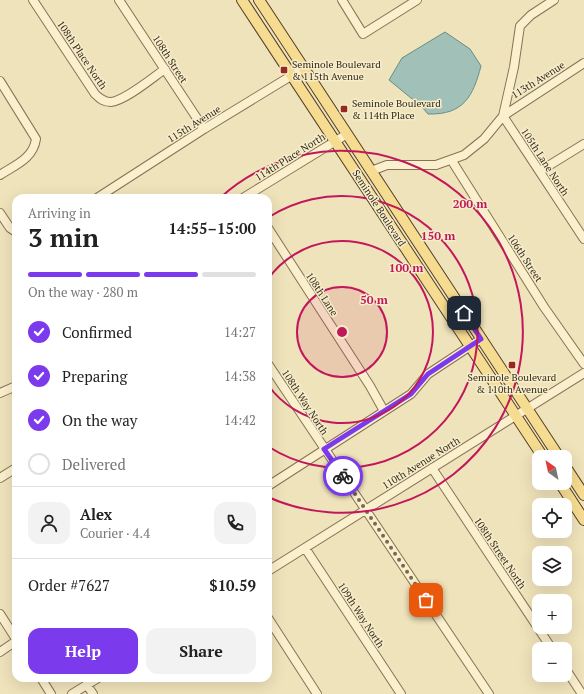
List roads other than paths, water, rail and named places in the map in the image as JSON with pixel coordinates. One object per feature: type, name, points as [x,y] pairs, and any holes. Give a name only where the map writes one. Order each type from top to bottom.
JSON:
[{"type":"main road","name":"Seminole Boulevard","points":[[242,0],[538,450]]},
{"type":"main road","name":"Seminole Boulevard","points":[[259,0],[554,450]]},
{"type":"main road","points":[[572,477],[584,495]]},
{"type":"main road","points":[[565,490],[584,520]]},
{"type":"street","name":"108th Place North","points":[[33,0],[100,100],[113,102],[165,69]]},
{"type":"street","name":"108th Street","points":[[119,0],[204,129]]},
{"type":"street","points":[[342,0],[363,34],[417,0]]},
{"type":"street","points":[[371,171],[387,165],[436,165],[452,161],[475,147],[503,116],[514,67],[520,26],[531,15],[554,0]]},
{"type":"street","name":"113th Avenue","points":[[503,116],[584,63]]},
{"type":"street","name":"115th Avenue","points":[[103,194],[204,129],[304,68]]},
{"type":"street","points":[[0,81],[36,139],[30,155],[0,175]]},
{"type":"street","name":"105th Lane North","points":[[503,116],[584,239]]},
{"type":"street","name":"114th Place North","points":[[251,194],[347,134]]},
{"type":"street","points":[[540,171],[584,144]]},
{"type":"street","name":"106th Street","points":[[452,161],[544,307],[584,364]]},
{"type":"street","points":[[0,213],[12,229]]},
{"type":"street","name":"108th Lane","points":[[272,234],[370,386],[384,411]]},
{"type":"street","points":[[272,483],[411,394],[428,374],[481,339]]},
{"type":"street","name":"108th Way North","points":[[272,370],[489,694]]},
{"type":"street","name":"110th Avenue North","points":[[272,569],[584,373]]},
{"type":"street","points":[[0,393],[12,388]]},
{"type":"street","name":"108th Street North","points":[[432,468],[547,642]]},
{"type":"street","points":[[0,478],[12,470]]},
{"type":"street","name":"109th Way North","points":[[305,548],[401,694]]},
{"type":"street","points":[[0,614],[12,634]]},
{"type":"street","points":[[272,624],[317,694]]},
{"type":"street","points":[[0,652],[12,643]]},
{"type":"street","points":[[572,679],[582,694]]},
{"type":"street","points":[[44,682],[51,694]]},
{"type":"street","points":[[72,694],[92,682]]},
{"type":"street","points":[[88,685],[93,694]]},
{"type":"water","points":[[445,32],[470,49],[481,66],[470,95],[465,102],[450,111],[428,114],[422,107],[389,80],[402,58]]},
{"type":"place","name":"Seminole Boulevard & 115th Avenue","points":[[284,70]]},
{"type":"place","name":"Seminole Boulevard & 114th Place","points":[[344,109]]},
{"type":"place","name":"Seminole Boulevard & 110th Avenue","points":[[512,365]]}]
